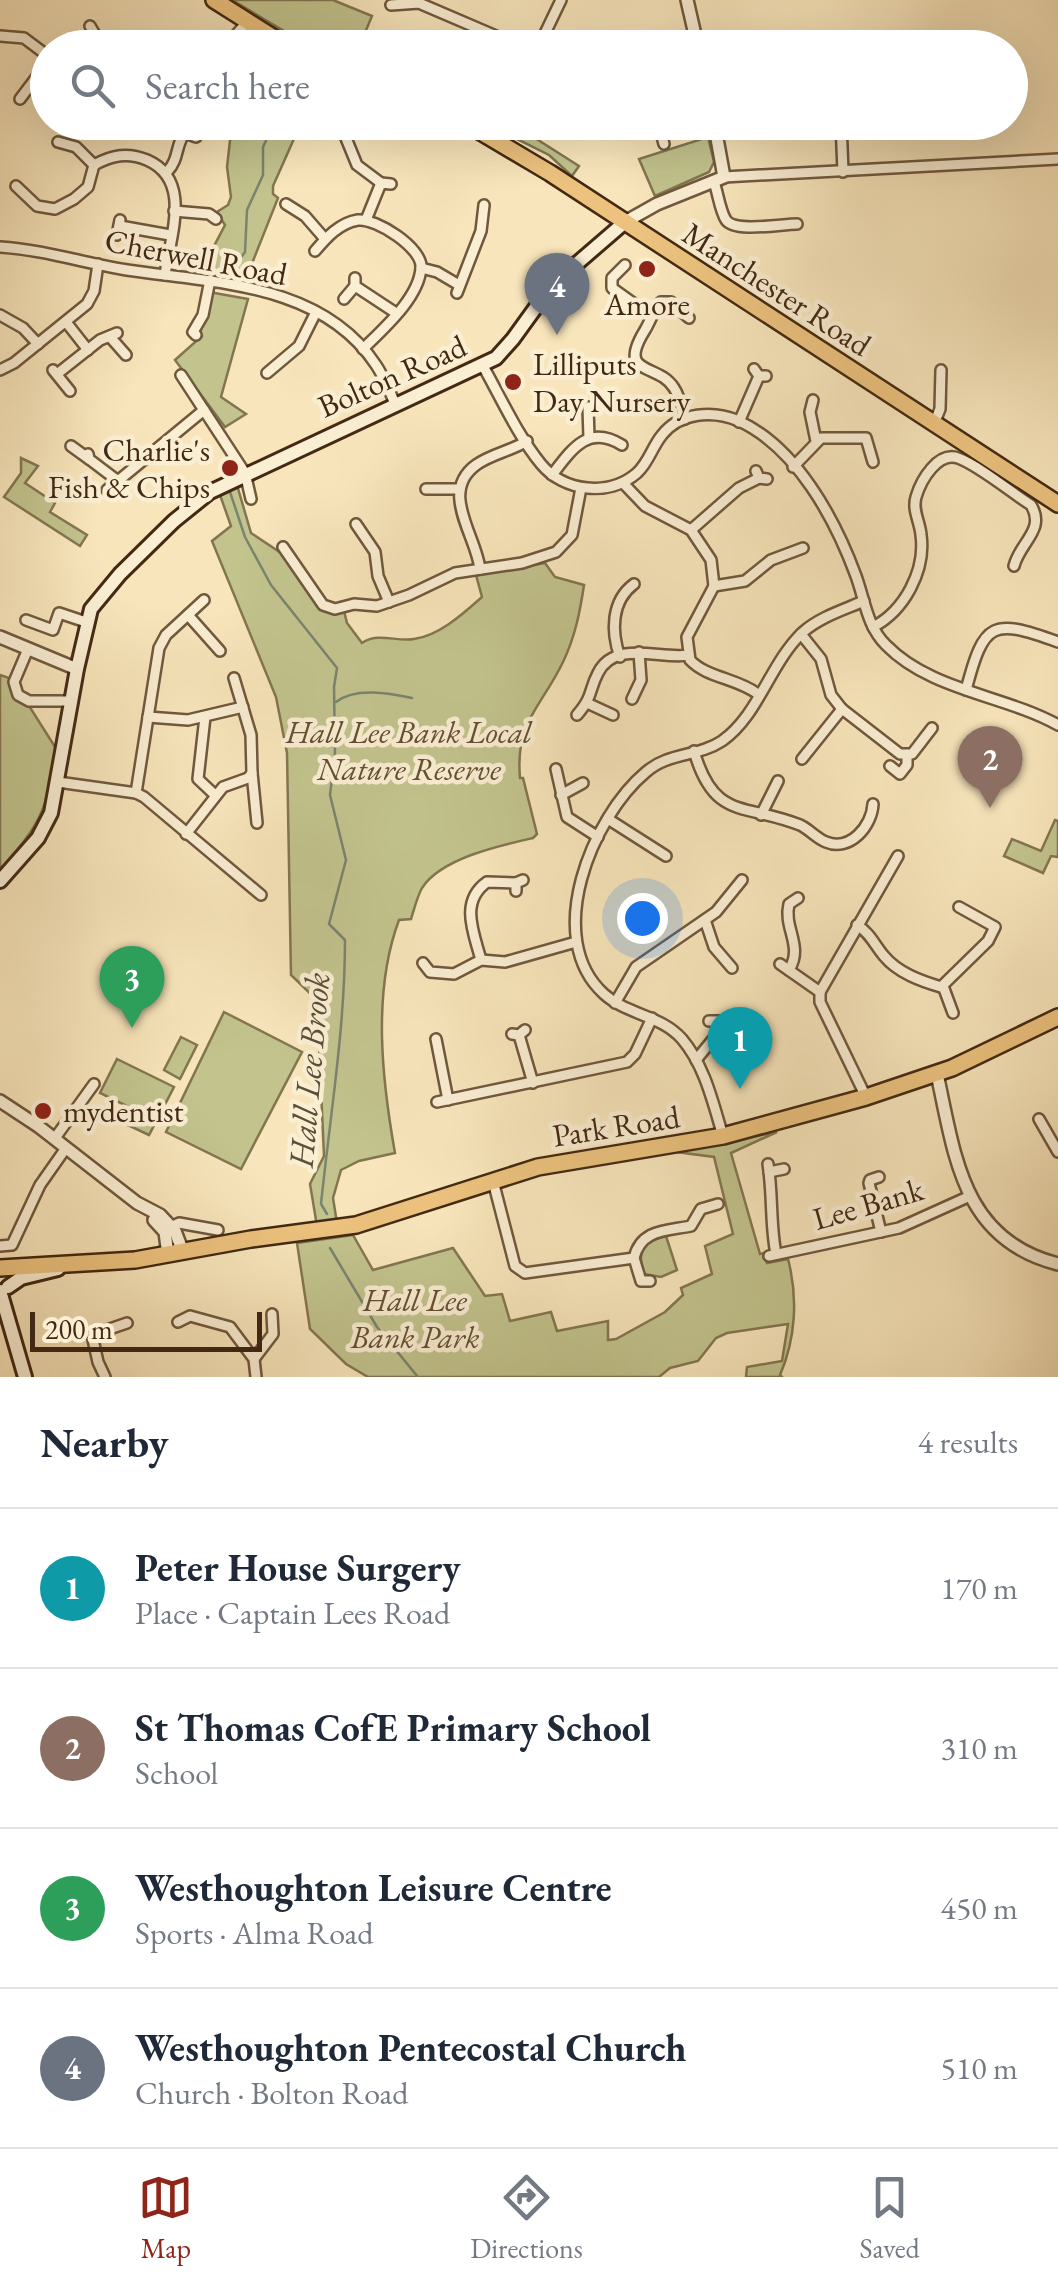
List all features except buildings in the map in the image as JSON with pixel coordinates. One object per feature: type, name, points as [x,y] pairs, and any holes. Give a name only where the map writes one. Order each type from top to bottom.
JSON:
[{"type":"main road","points":[[215,0],[260,30]]},
{"type":"main road","name":"Manchester Road","points":[[493,140],[1058,504]]},
{"type":"main road","name":"Bolton Road","points":[[0,881],[43,830],[51,813],[86,622],[104,590],[174,521],[210,492],[483,366],[508,346],[552,285],[625,222]]},
{"type":"main road","name":"Park Road","points":[[225,1236],[356,1225],[562,1162],[723,1136],[937,1074],[1058,1017]]},
{"type":"main road","points":[[2,1298],[20,1278],[70,1265],[175,1253],[225,1236]]},
{"type":"main road","points":[[25,1377],[2,1298],[6,1261],[70,1265]]},
{"type":"street","points":[[547,30],[562,0]]},
{"type":"street","points":[[687,0],[694,30]]},
{"type":"street","points":[[396,3],[419,3],[482,30]]},
{"type":"street","points":[[241,30],[247,22]]},
{"type":"street","points":[[0,36],[24,38],[30,43]]},
{"type":"street","points":[[20,100],[30,92]]},
{"type":"street","points":[[167,172],[178,159],[180,140]]},
{"type":"street","points":[[342,140],[357,165],[386,184],[366,220]]},
{"type":"street","points":[[716,140],[726,220],[736,226],[758,229],[796,224]]},
{"type":"street","points":[[841,140],[843,172]]},
{"type":"street","points":[[66,141],[81,150],[94,166]]},
{"type":"street","points":[[94,166],[125,155],[146,160],[167,172],[176,192],[164,275]]},
{"type":"street","name":"Bolton Road","points":[[625,222],[657,204],[719,179],[1058,159]]},
{"type":"street","points":[[16,186],[27,191],[41,208],[60,207],[88,187],[94,166]]},
{"type":"street","points":[[286,204],[302,207],[325,239]]},
{"type":"street","points":[[648,238],[648,219],[657,204]]},
{"type":"street","points":[[421,268],[437,272],[458,289],[478,249],[484,205]]},
{"type":"street","points":[[174,211],[212,213]]},
{"type":"street","points":[[315,251],[346,224],[366,220],[415,249],[421,268],[414,288],[363,349]]},
{"type":"street","points":[[119,227],[170,236]]},
{"type":"street","name":"Cherwell Road","points":[[0,248],[42,250],[98,264],[210,280],[282,296],[316,312],[363,349],[376,364],[396,406]]},
{"type":"street","points":[[0,370],[66,322],[92,296],[98,264]]},
{"type":"street","points":[[625,265],[612,278],[612,288],[650,316]]},
{"type":"street","points":[[196,335],[193,332],[204,315],[210,280]]},
{"type":"street","points":[[344,299],[355,282],[396,313]]},
{"type":"street","points":[[685,419],[674,388],[631,359],[658,304],[666,302],[687,314]]},
{"type":"street","points":[[0,310],[38,344]]},
{"type":"street","points":[[268,372],[283,367],[300,346],[316,312]]},
{"type":"street","points":[[66,322],[88,350]]},
{"type":"street","points":[[70,391],[55,372],[100,340],[114,336],[126,356]]},
{"type":"street","points":[[483,366],[538,461],[552,475],[582,488],[622,482],[642,468],[663,433],[685,419],[712,414],[740,422],[762,436],[814,492],[838,534],[873,627],[888,647],[908,663],[966,690],[1058,725]]},
{"type":"street","points":[[934,424],[940,409],[941,370]]},
{"type":"street","points":[[740,422],[760,374]]},
{"type":"street","points":[[181,375],[245,473],[248,497]]},
{"type":"street","points":[[813,400],[810,412],[816,442]]},
{"type":"street","points":[[588,407],[589,438]]},
{"type":"street","points":[[107,490],[204,410]]},
{"type":"street","points":[[552,475],[589,438],[620,440]]},
{"type":"street","points":[[793,467],[824,438],[866,438],[873,462]]},
{"type":"street","points":[[480,568],[477,547],[460,509],[460,489],[474,466],[527,441]]},
{"type":"street","points":[[71,446],[118,481]]},
{"type":"street","points":[[873,627],[893,613],[916,578],[922,540],[916,499],[936,464],[958,458],[1032,505],[1037,526],[1014,558]]},
{"type":"street","points":[[691,530],[760,476]]},
{"type":"street","points":[[622,482],[654,512],[691,530],[711,560],[714,586],[692,624],[686,643],[688,655],[698,668],[742,682],[758,694]]},
{"type":"street","points":[[994,497],[1000,485]]},
{"type":"street","points":[[286,549],[322,605],[335,608],[389,602],[448,575],[541,558],[561,548],[574,530],[582,488]]},
{"type":"street","points":[[432,491],[460,489]]},
{"type":"street","points":[[354,522],[375,552],[378,576],[389,602]]},
{"type":"street","points":[[714,586],[745,581],[766,563],[795,547]]},
{"type":"street","points":[[620,657],[613,623],[624,592],[634,584]]},
{"type":"street","points":[[136,793],[162,642],[204,600]]},
{"type":"street","points":[[723,1136],[696,1060],[680,1037],[652,1018],[616,1003],[585,970],[576,942],[574,918],[579,892],[608,819],[648,769],[673,755],[710,748],[732,732],[801,634],[819,621],[864,601]]},
{"type":"street","points":[[26,620],[53,630],[59,614],[86,622]]},
{"type":"street","points":[[188,616],[220,650]]},
{"type":"street","points":[[966,690],[981,644],[994,630],[1010,626],[1058,642]]},
{"type":"street","points":[[801,634],[821,660],[831,695],[842,709],[900,754],[916,751],[932,728]]},
{"type":"street","points":[[0,637],[77,669]]},
{"type":"street","points":[[28,649],[14,682],[17,693],[26,700],[71,701]]},
{"type":"street","points":[[576,715],[587,704],[599,671],[620,657],[639,652],[670,657],[688,655]]},
{"type":"street","points":[[631,700],[641,680],[639,652]]},
{"type":"street","points":[[234,678],[253,745],[257,823]]},
{"type":"street","points":[[587,704],[613,715]]},
{"type":"street","points":[[148,717],[205,717],[243,708]]},
{"type":"street","points":[[802,758],[842,709]]},
{"type":"street","points":[[205,717],[198,779],[216,795]]},
{"type":"street","points":[[694,751],[700,774],[710,789],[732,806],[802,826],[830,843],[842,844],[866,826],[873,804]]},
{"type":"street","points":[[890,766],[900,774],[907,765],[907,755]]},
{"type":"street","points":[[556,769],[566,817],[598,837]]},
{"type":"street","points":[[186,834],[228,783],[248,778],[252,773]]},
{"type":"street","points":[[58,782],[136,793],[262,895]]},
{"type":"street","points":[[562,795],[583,783]]},
{"type":"street","points":[[761,815],[778,787]]},
{"type":"street","points":[[608,819],[663,849]]},
{"type":"street","points":[[866,1097],[820,1002],[820,992],[896,859],[905,867]]},
{"type":"street","points":[[616,1003],[630,974],[643,961],[705,920],[726,902],[742,880]]},
{"type":"street","points":[[481,960],[470,911],[473,896],[487,882],[518,885]]},
{"type":"street","points":[[716,895],[726,902]]},
{"type":"street","points":[[798,898],[788,904],[786,911],[796,953],[784,967],[820,992]]},
{"type":"street","points":[[943,986],[988,941],[995,927],[959,907]]},
{"type":"street","points":[[705,920],[714,947],[732,970]]},
{"type":"street","points":[[857,925],[870,935],[888,961],[904,972],[943,986],[954,1014]]},
{"type":"street","points":[[425,984],[426,968],[454,974],[481,960],[505,962],[576,942]]},
{"type":"street","points":[[449,1046],[437,1044],[442,1101],[627,1062],[635,1054],[652,1018]]},
{"type":"street","points":[[709,1021],[751,1021]]},
{"type":"street","points":[[696,1060],[728,1021]]},
{"type":"street","points":[[519,1033],[533,1082]]},
{"type":"street","points":[[937,1074],[952,1146],[981,1216],[998,1234],[1032,1255],[1058,1264]]},
{"type":"street","points":[[54,1138],[94,1084]]},
{"type":"street","points":[[2,1107],[54,1138],[137,1203],[160,1216],[175,1253]]},
{"type":"street","points":[[1039,1119],[1058,1152]]},
{"type":"street","points":[[1047,1133],[1058,1126]]},
{"type":"street","points":[[6,1261],[40,1185],[66,1148]]},
{"type":"street","name":"Lee Bank","points":[[784,1169],[768,1168],[773,1255],[923,1220],[970,1196]]},
{"type":"street","points":[[856,1186],[880,1177]]},
{"type":"street","points":[[493,1181],[515,1266],[521,1272],[634,1258]]},
{"type":"street","points":[[869,1183],[881,1232]]},
{"type":"street","points":[[643,1283],[634,1258],[638,1244],[646,1236],[694,1230],[705,1202],[718,1204]]},
{"type":"street","name":"Park Road","points":[[167,1228],[179,1223],[225,1236]]},
{"type":"street","points":[[0,1246],[6,1261]]},
{"type":"street","points":[[254,1359],[273,1334],[272,1314]]},
{"type":"street","points":[[178,1322],[190,1316],[228,1325],[254,1359],[256,1377]]},
{"type":"street","points":[[105,1377],[92,1334],[127,1323]]},
{"type":"green space","points":[[232,0],[333,0],[372,16],[366,30],[282,30]]},
{"type":"green space","points":[[230,140],[293,140],[273,186],[273,194],[278,198],[245,281],[210,273],[213,248],[225,225],[217,212],[228,205],[231,197],[227,167]]},
{"type":"green space","points":[[519,140],[538,140],[579,166],[572,176],[549,155]]},
{"type":"green space","points":[[709,140],[714,162],[709,172],[655,196],[639,159]]},
{"type":"green space","points":[[209,292],[248,299],[221,397],[246,414],[225,427],[175,360],[202,336],[199,329],[209,313]]},
{"type":"green space","points":[[21,458],[38,466],[25,483],[55,503],[50,512],[87,535],[80,546],[4,497],[21,473]]},
{"type":"green space","name":"Hall Lee Bank Local Nature Reserve","points":[[237,485],[251,533],[281,553],[319,607],[331,613],[344,611],[347,623],[362,643],[374,638],[414,639],[442,629],[482,597],[476,575],[545,563],[555,577],[584,585],[567,653],[531,716],[522,742],[520,778],[537,834],[473,854],[443,869],[422,888],[411,919],[399,920],[382,1006],[383,1066],[395,1153],[359,1161],[341,1170],[333,1198],[337,1223],[317,1226],[310,1184],[324,1156],[317,1000],[291,975],[287,753],[276,697],[212,541],[231,526],[220,495]]},
{"type":"green space","points":[[0,675],[12,679],[57,750],[34,828],[0,869]]},
{"type":"green space","points":[[1055,820],[1058,857],[1051,856],[1043,873],[1004,856],[1012,839],[1041,851]]},
{"type":"green space","points":[[224,1012],[302,1052],[241,1169],[166,1132]]},
{"type":"green space","points":[[181,1037],[197,1045],[180,1079],[164,1070]]},
{"type":"green space","points":[[117,1059],[174,1087],[149,1135],[119,1121],[127,1106],[100,1093]]},
{"type":"green space","name":"Hall Lee Bank Park","points":[[777,1132],[731,1153],[760,1254],[764,1253],[767,1263],[788,1259],[794,1317],[782,1377],[746,1377],[747,1367],[782,1361],[788,1324],[727,1333],[716,1338],[698,1361],[670,1368],[659,1377],[368,1377],[346,1364],[310,1329],[297,1243],[353,1235],[373,1270],[453,1248],[485,1296],[502,1294],[510,1321],[551,1312],[557,1331],[608,1321],[608,1340],[616,1339],[665,1312],[683,1295],[681,1288],[712,1274],[705,1246],[733,1234],[714,1157],[676,1152]]},
{"type":"green space","points":[[666,1236],[677,1270],[661,1277],[644,1274],[643,1248]]},
{"type":"waterway","name":"Hall Lee Brook","points":[[236,264],[245,252],[247,210],[263,175],[266,140]]},
{"type":"waterway","name":"Hall Lee Brook","points":[[230,492],[245,537],[271,585],[337,668],[330,795],[346,860],[329,924],[345,940],[340,1039],[321,1204],[327,1214]]},
{"type":"waterway","points":[[336,702],[362,693],[412,698]]},
{"type":"waterway","name":"Hall Lee Brook","points":[[330,1248],[377,1327],[418,1377]]},
{"type":"place","name":"Amore","points":[[647,269]]},
{"type":"place","name":"Westhoughton Pentecostal Church","points":[[557,335]]},
{"type":"place","name":"Lilliputs Day Nursery","points":[[513,382]]},
{"type":"place","name":"Charlie's Fish & Chips","points":[[230,468]]},
{"type":"place","name":"St Thomas CofE Primary School","points":[[990,808]]},
{"type":"place","name":"Westhoughton Leisure Centre","points":[[132,1028]]},
{"type":"place","name":"Peter House Surgery","points":[[740,1089]]},
{"type":"place","name":"mydentist","points":[[43,1111]]}]
